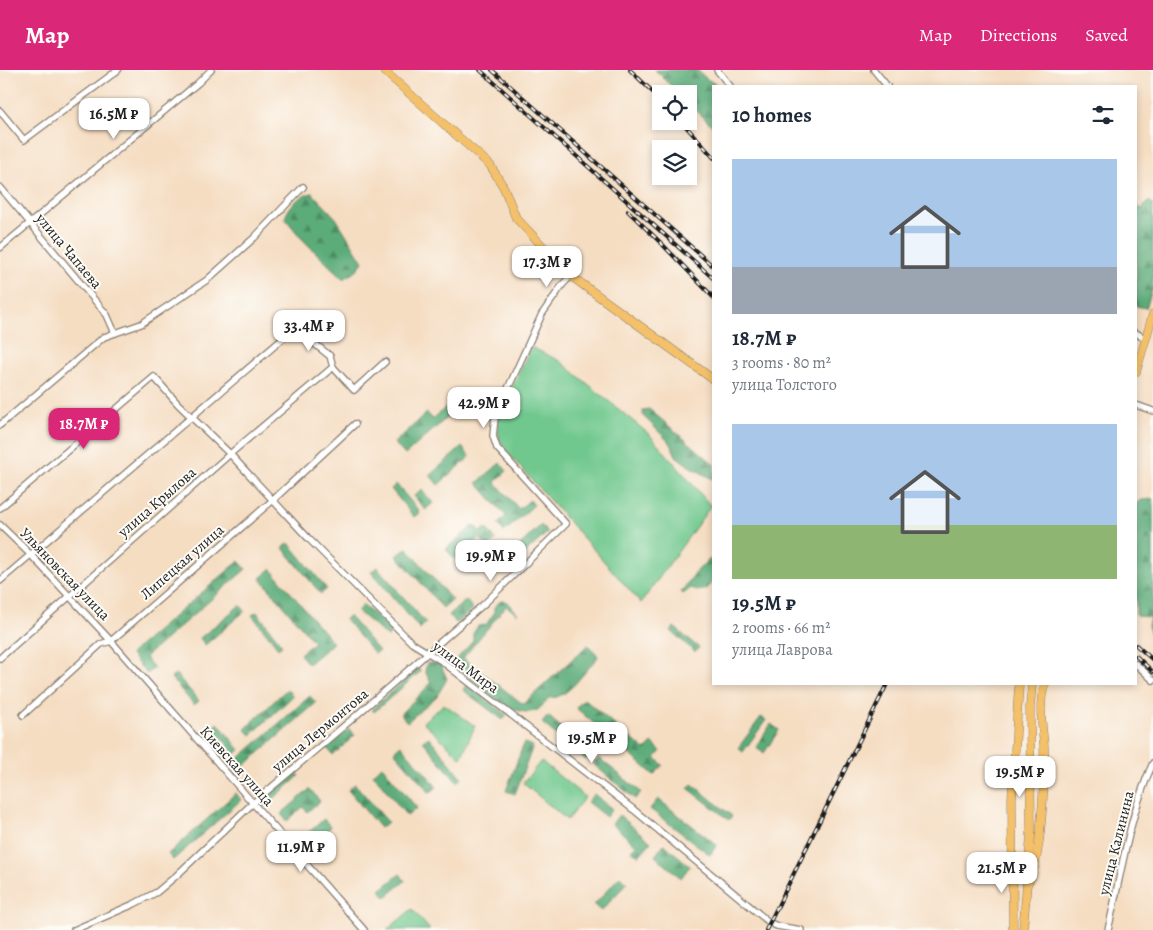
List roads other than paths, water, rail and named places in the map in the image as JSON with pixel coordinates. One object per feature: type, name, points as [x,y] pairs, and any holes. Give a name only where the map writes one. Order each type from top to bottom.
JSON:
[{"type":"main road","points":[[383,70],[490,165],[504,188],[516,218],[571,276],[712,379]]},
{"type":"main road","points":[[1137,369],[1152,318]]},
{"type":"main road","points":[[1013,930],[1012,799],[1019,685]]},
{"type":"main road","points":[[1023,930],[1029,856],[1031,796],[1030,707],[1032,685]]},
{"type":"main road","points":[[1026,886],[1031,879],[1039,846],[1044,746],[1041,720],[1042,692],[1045,685]]},
{"type":"main road","points":[[1013,858],[1029,856]]},
{"type":"street","points":[[0,111],[24,140],[118,70]]},
{"type":"street","points":[[0,248],[198,83],[211,70]]},
{"type":"street","points":[[717,70],[729,85]]},
{"type":"street","points":[[874,70],[886,85]]},
{"type":"street","points":[[0,425],[104,337],[141,324],[207,280],[254,238],[303,186]]},
{"type":"street","name":"улица Чапаева","points":[[0,187],[107,315],[116,333]]},
{"type":"street","name":"улица Лермонтова","points":[[74,930],[134,904],[156,892],[177,875],[253,803],[344,727],[485,603],[566,524],[497,448],[493,436],[495,417],[542,314],[563,284],[571,276]]},
{"type":"street","points":[[0,581],[294,330],[330,356],[333,367],[354,390],[385,362]]},
{"type":"street","points":[[1137,334],[1146,339]]},
{"type":"street","name":"улица Крылова","points":[[0,658],[230,454],[333,367]]},
{"type":"street","name":"улица Мира","points":[[0,508],[154,377],[178,404],[230,454],[308,539],[412,643],[443,662],[582,769],[665,835],[776,928],[801,930]]},
{"type":"street","points":[[1137,405],[1153,411]]},
{"type":"street","name":"Липецкая улица","points":[[22,715],[101,644],[111,641],[273,500],[355,424]]},
{"type":"street","name":"Ульяновская улица","points":[[0,525],[30,554],[111,641]]},
{"type":"street","name":"Киевская улица","points":[[111,641],[364,930]]},
{"type":"street","points":[[1137,665],[1153,680]]},
{"type":"street","name":"улица Калинина","points":[[1108,930],[1132,825],[1143,785],[1153,764]]},
{"type":"railway","points":[[480,70],[712,277]]},
{"type":"railway","points":[[492,70],[712,265]]},
{"type":"railway","points":[[630,70],[652,91]]},
{"type":"railway","points":[[689,130],[712,156]]},
{"type":"railway","points":[[628,211],[712,296]]},
{"type":"railway","points":[[1137,646],[1153,660]]},
{"type":"railway","points":[[1137,657],[1153,672]]},
{"type":"railway","points":[[766,930],[887,685]]}]
